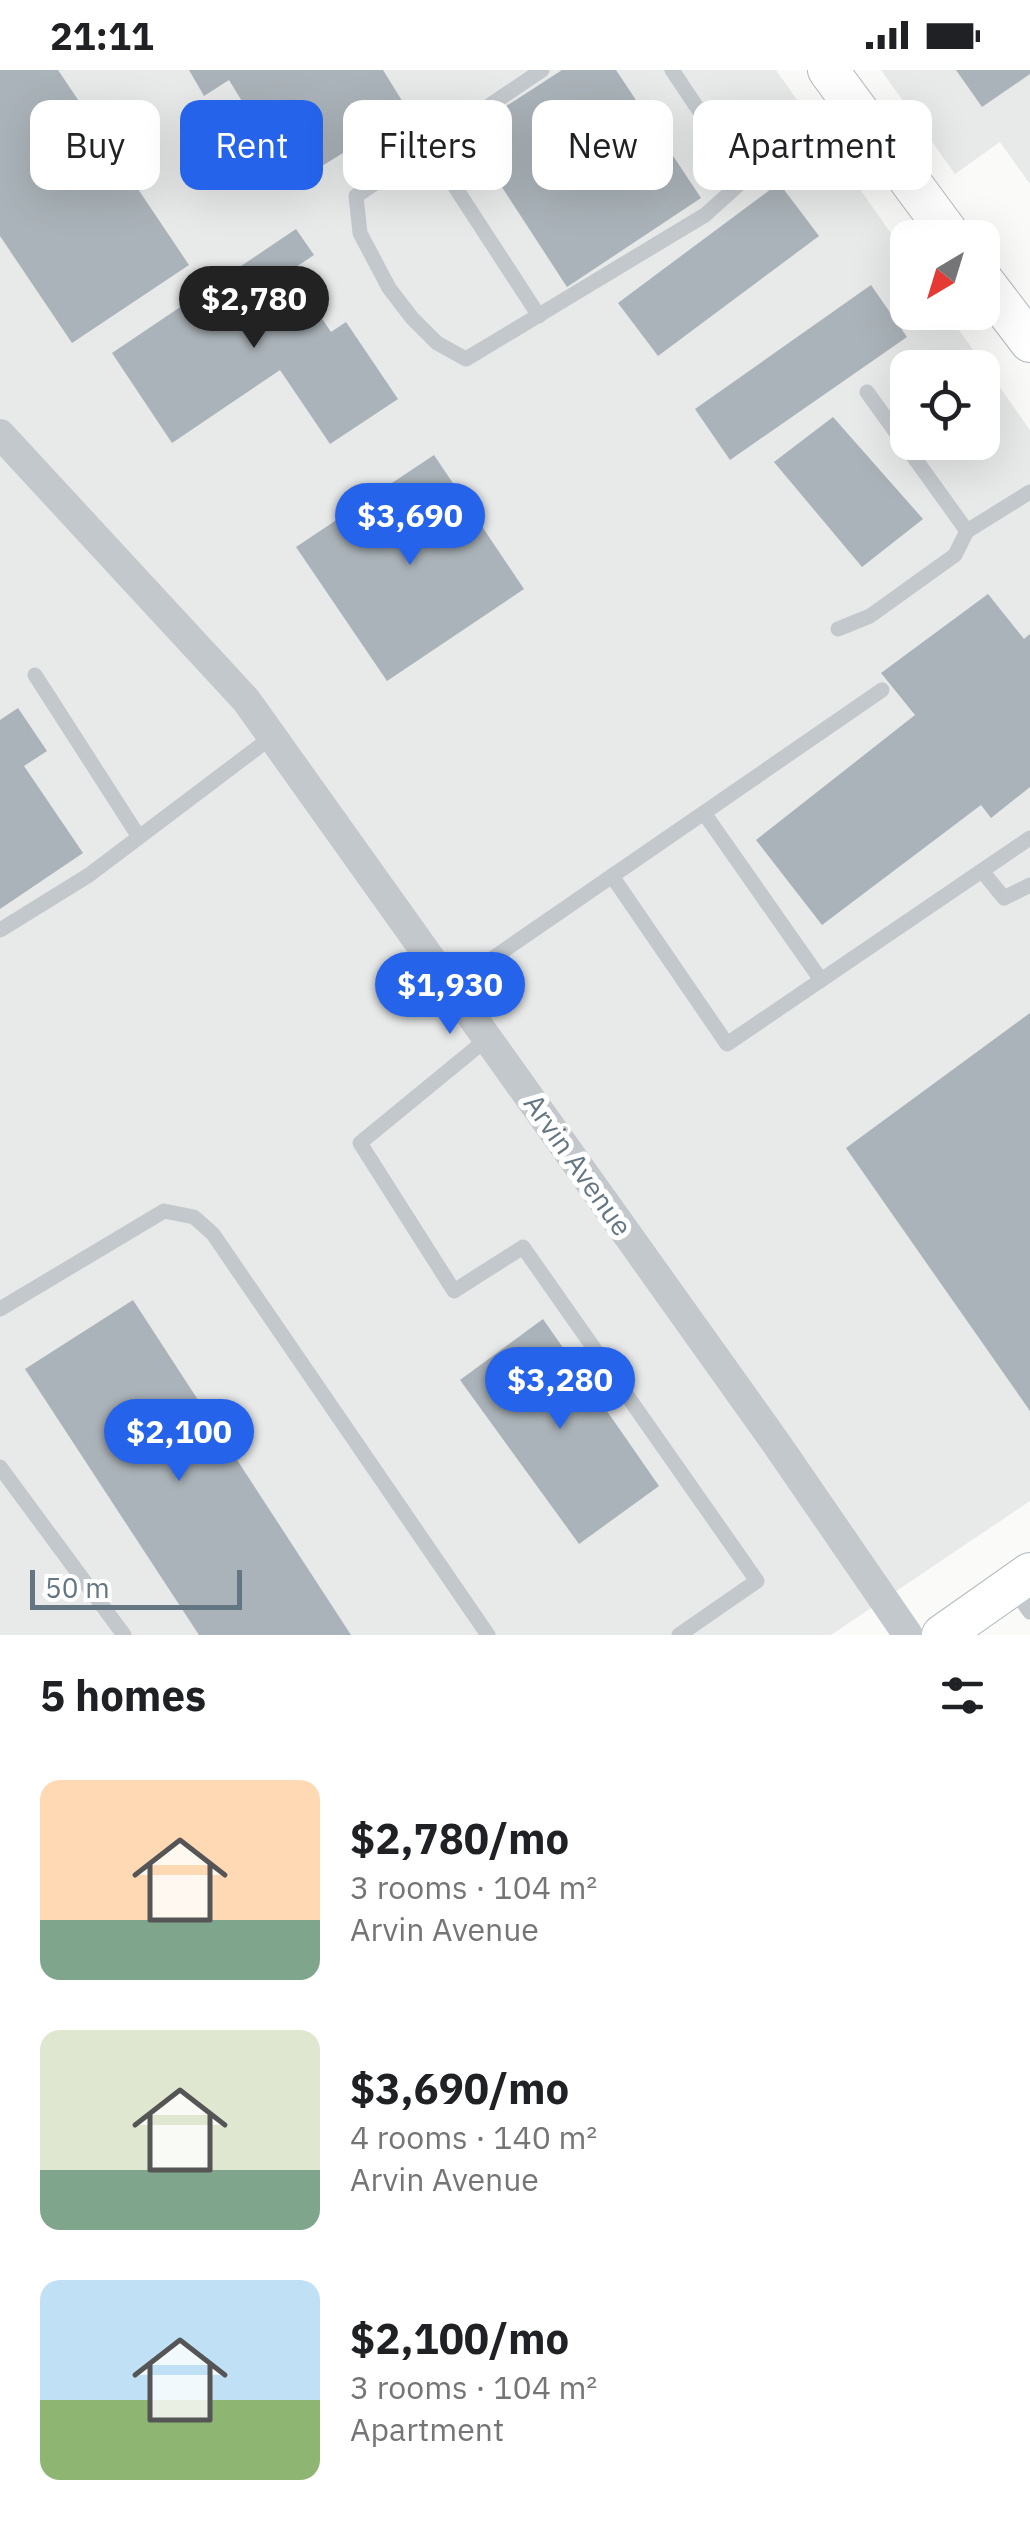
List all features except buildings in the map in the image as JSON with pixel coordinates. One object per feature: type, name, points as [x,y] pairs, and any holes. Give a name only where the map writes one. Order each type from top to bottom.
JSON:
[{"type":"main road","points":[[828,70],[849,100]]},
{"type":"main road","points":[[916,190],[939,220]]},
{"type":"main road","points":[[1000,302],[1030,342]]},
{"type":"main road","points":[[942,1635],[1024,1590]]},
{"type":"street","name":"Arvin Avenue","points":[[1,437],[246,700],[776,1443],[908,1635]]},
{"type":"lane","points":[[497,100],[542,70]]},
{"type":"lane","points":[[672,70],[693,101]]},
{"type":"lane","points":[[365,190],[356,196],[360,233],[388,288],[438,343],[466,358],[705,215],[733,190]]},
{"type":"lane","points":[[458,190],[540,316]]},
{"type":"lane","points":[[867,392],[967,531]]},
{"type":"lane","points":[[838,628],[870,616],[954,555],[967,531],[1030,492]]},
{"type":"lane","points":[[35,675],[139,837]]},
{"type":"lane","points":[[452,987],[882,690]]},
{"type":"lane","points":[[0,930],[88,875],[272,736]]},
{"type":"lane","points":[[704,812],[822,980]]},
{"type":"lane","points":[[612,876],[727,1044],[1030,838]]},
{"type":"lane","points":[[982,870],[1004,898],[1030,886]]},
{"type":"lane","points":[[488,1038],[360,1143],[454,1291],[523,1248],[757,1580],[679,1635]]},
{"type":"lane","points":[[0,1309],[164,1210],[194,1217],[213,1234],[488,1635]]},
{"type":"lane","points":[[0,1467],[124,1635]]},
{"type":"shaded area","points":[[0,70],[776,70],[797,100],[693,100],[693,190],[861,190],[890,232],[890,330],[959,330],[973,350],[890,350],[890,460],[1000,460],[1000,388],[1030,430],[1030,1501],[831,1635],[0,1635]]},
{"type":"shaded area","points":[[881,70],[1030,70],[1030,184],[1000,142],[955,174],[932,142],[932,100],[902,100]]}]
